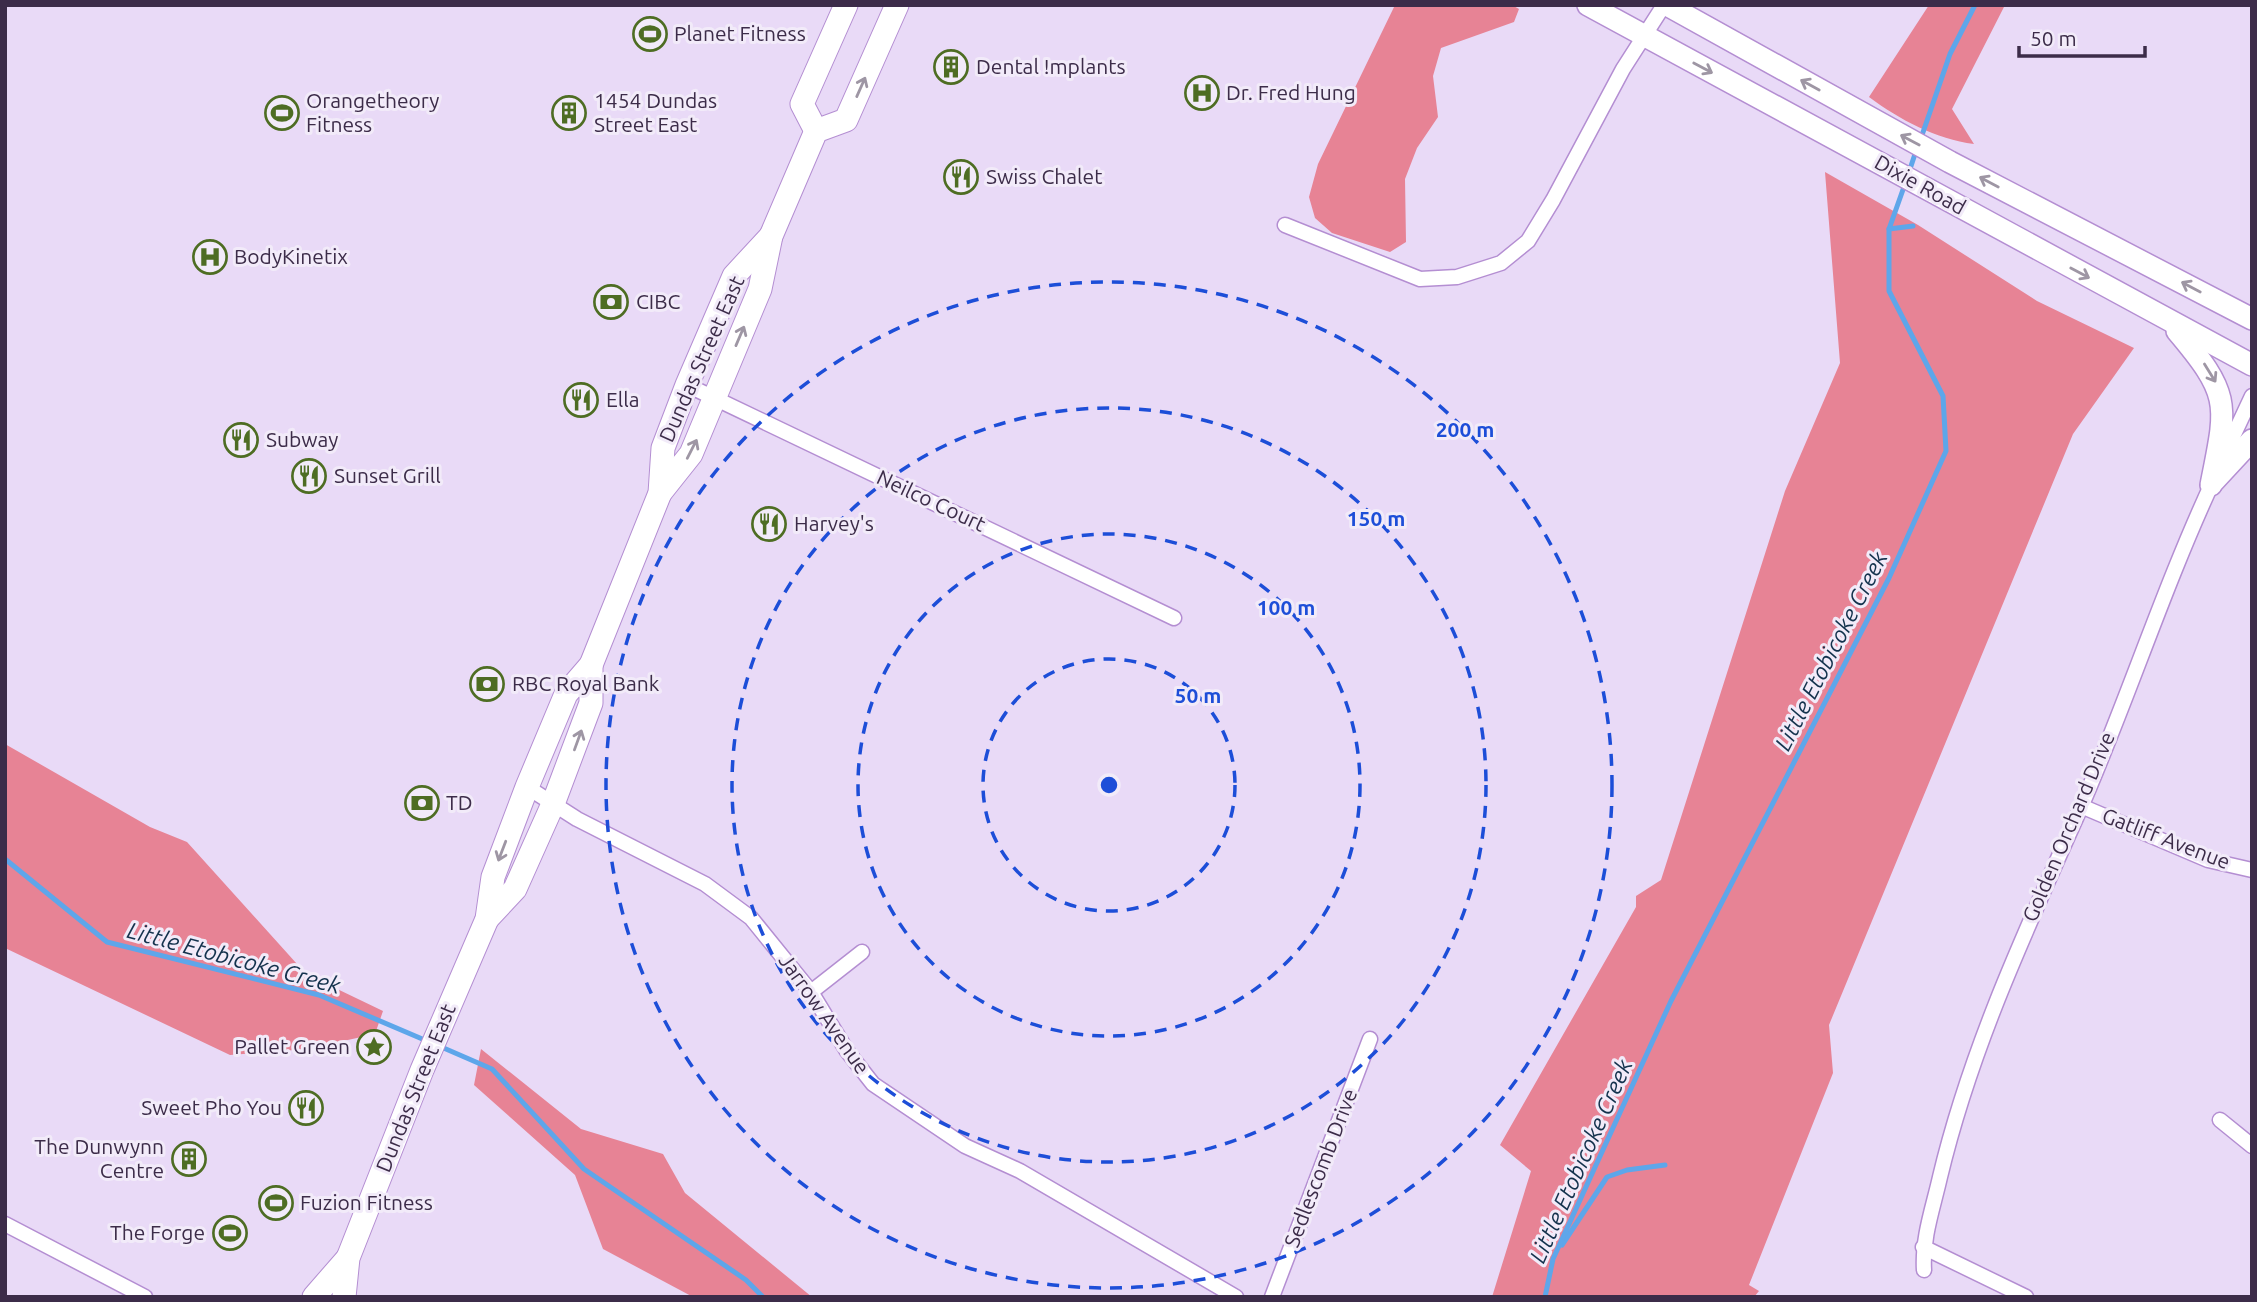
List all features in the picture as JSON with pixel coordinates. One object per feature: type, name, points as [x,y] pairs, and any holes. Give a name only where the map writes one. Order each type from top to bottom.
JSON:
[{"type":"main road","points":[[846,5],[802,104],[816,131],[846,120],[897,5]]},
{"type":"main road","name":"Dixie Road","points":[[1588,5],[2252,365]]},
{"type":"main road","name":"Dixie Road","points":[[1666,5],[1950,162],[2252,319]]},
{"type":"main road","name":"Dundas Street East","points":[[344,1297],[348,1258],[422,1070],[487,919],[493,877],[527,787],[566,694],[591,665],[660,493],[691,454],[760,289],[771,236],[816,131]]},
{"type":"main road","name":"Dundas Street East","points":[[660,493],[663,448],[734,276],[771,236]]},
{"type":"main road","points":[[2167,320],[2208,368],[2219,390],[2223,422],[2211,485]]},
{"type":"main road","points":[[2211,485],[2252,440]]},
{"type":"main road","name":"Dundas Street East","points":[[487,919],[515,889],[553,804],[592,703],[591,665]]},
{"type":"main road","name":"Dundas Street East","points":[[314,1297],[348,1258]]},
{"type":"street","points":[[1285,225],[1420,279],[1457,277],[1501,263],[1528,241],[1643,36],[1666,5]]},
{"type":"street","name":"Neilco Court","points":[[687,385],[1174,618]]},
{"type":"street","name":"Golden Orchard Drive","points":[[1924,1270],[1923,1247],[1952,1126],[1973,1063],[2025,930],[2081,806],[2211,485],[2252,396]]},
{"type":"street","name":"Jarrow Avenue","points":[[527,787],[553,804],[643,849],[721,895],[751,918],[811,992],[847,1051],[873,1084],[965,1146],[1020,1171],[1236,1297]]},
{"type":"street","name":"Gatliff Avenue","points":[[2081,806],[2208,860],[2252,870]]},
{"type":"street","points":[[811,992],[862,952]]},
{"type":"street","name":"Sedlescomb Drive","points":[[1272,1297],[1370,1039]]},
{"type":"street","points":[[2220,1120],[2252,1146]]},
{"type":"street","points":[[5,1224],[145,1297]]},
{"type":"street","points":[[1923,1247],[2026,1297]]},
{"type":"shaded area","points":[[1395,5],[1512,5],[1519,9],[1514,22],[1441,48],[1433,76],[1438,117],[1417,148],[1405,179],[1406,242],[1390,252],[1332,233],[1315,218],[1309,197],[1318,164]]},
{"type":"shaded area","points":[[1929,5],[2005,5],[1952,109],[1974,144],[1946,138],[1919,127],[1869,97]]},
{"type":"shaded area","points":[[1825,172],[1918,225],[2037,301],[2134,348],[2073,434],[1829,1025],[1833,1073],[1749,1285],[1759,1291],[1754,1297],[1492,1297],[1531,1171],[1500,1145],[1636,907],[1636,896],[1661,880],[1785,491],[1840,363]]},
{"type":"shaded area","points":[[5,744],[150,827],[187,842],[306,974],[383,1011],[375,1034],[307,1049],[230,1055],[5,948]]},
{"type":"shaded area","points":[[481,1049],[581,1129],[663,1154],[685,1193],[812,1297],[693,1297],[603,1249],[575,1175],[474,1085]]},
{"type":"waterway","name":"Little Etobicoke Creek","points":[[1921,138],[1950,54],[1975,5]]},
{"type":"waterway","name":"Little Etobicoke Creek","points":[[1908,175],[1916,151]]},
{"type":"waterway","name":"Little Etobicoke Creek","points":[[1545,1297],[1553,1259],[1671,1001],[1889,578],[1946,451],[1943,396],[1889,291],[1889,229],[1905,184]]},
{"type":"waterway","points":[[1889,229],[1913,226]]},
{"type":"waterway","name":"Little Etobicoke Creek","points":[[5,859],[107,942],[319,995],[427,1041]]},
{"type":"waterway","name":"Little Etobicoke Creek","points":[[439,1046],[492,1069],[584,1169],[746,1280],[763,1297]]},
{"type":"waterway","points":[[1562,1245],[1607,1177],[1627,1170],[1665,1165]]},
{"type":"place","name":"Planet Fitness","points":[[650,34]]},
{"type":"place","name":"Dental !mplants","points":[[951,67]]},
{"type":"place","name":"Dr. Fred Hung","points":[[1202,93]]},
{"type":"place","name":"Orangetheory Fitness","points":[[282,113]]},
{"type":"place","name":"1454 Dundas Street East","points":[[569,113]]},
{"type":"place","name":"Swiss Chalet","points":[[961,177]]},
{"type":"place","name":"BodyKinetix","points":[[210,257]]},
{"type":"place","name":"CIBC","points":[[611,302]]},
{"type":"place","name":"Ella","points":[[581,400]]},
{"type":"place","name":"Subway","points":[[241,440]]},
{"type":"place","name":"Sunset Grill","points":[[309,476]]},
{"type":"place","name":"Harvey's","points":[[769,524]]},
{"type":"place","name":"RBC Royal Bank","points":[[487,684]]},
{"type":"place","name":"TD","points":[[422,803]]},
{"type":"place","name":"Pallet Green","points":[[374,1047]]},
{"type":"place","name":"Sweet Pho You","points":[[306,1108]]},
{"type":"place","name":"The Dunwynn Centre","points":[[189,1159]]},
{"type":"place","name":"Fuzion Fitness","points":[[276,1203]]},
{"type":"place","name":"The Forge","points":[[230,1233]]}]
